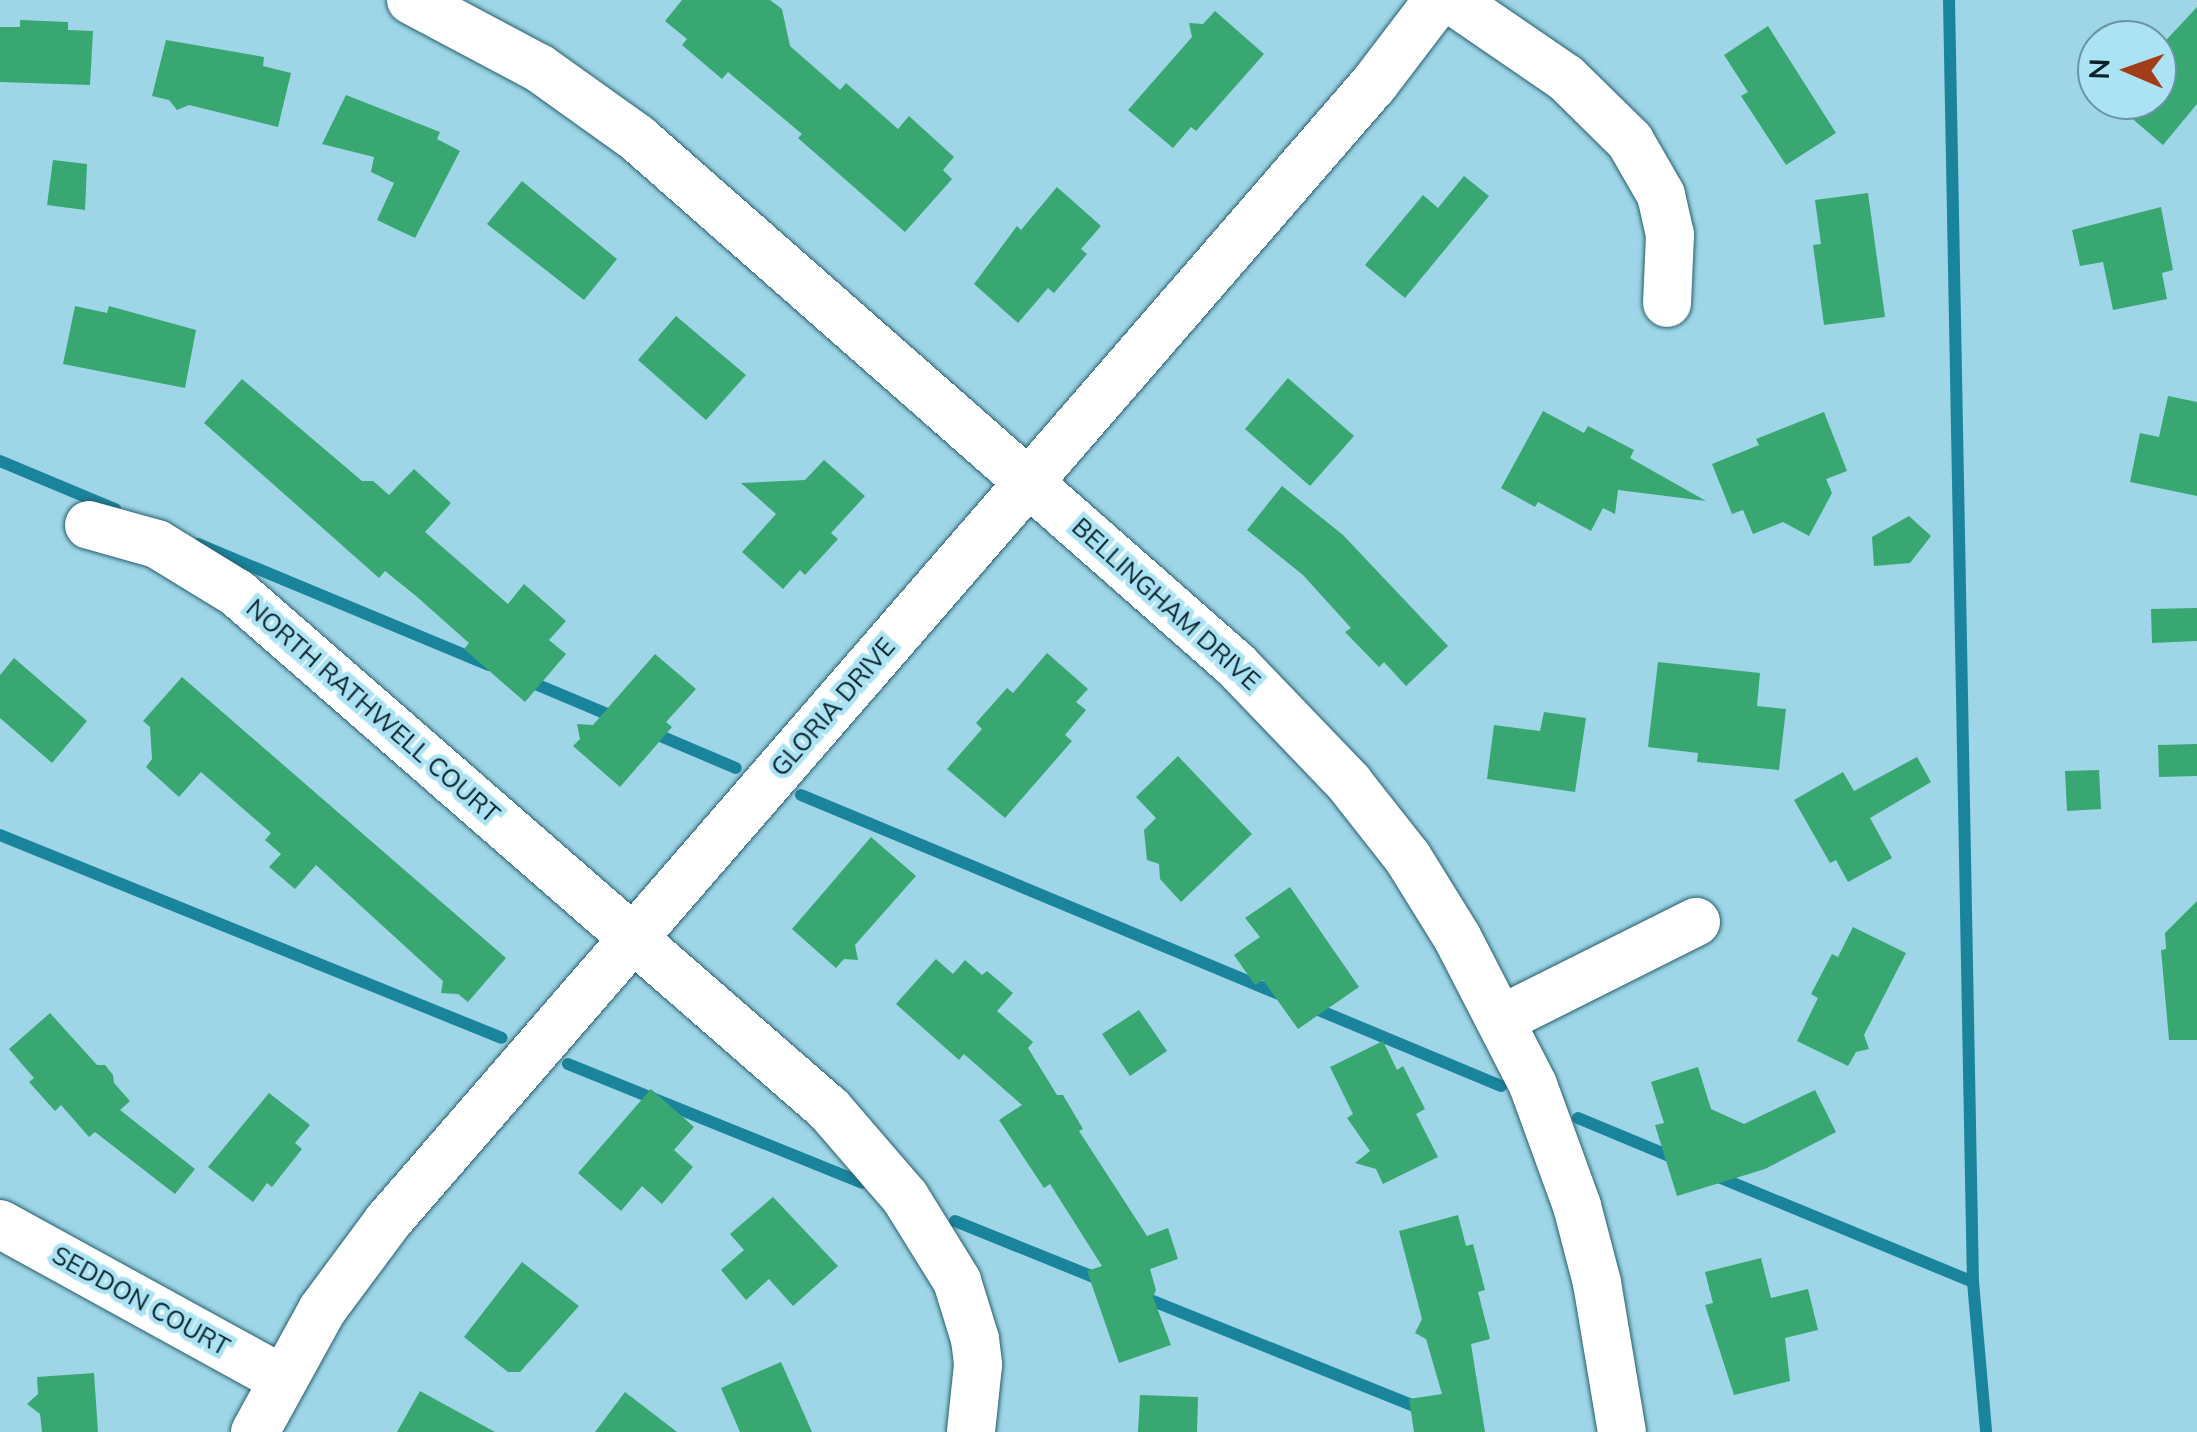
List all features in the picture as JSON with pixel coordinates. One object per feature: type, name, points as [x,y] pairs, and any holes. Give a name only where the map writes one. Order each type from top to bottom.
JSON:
[{"type":"street","name":"BELLINGHAM DRIVE","points":[[411,0],[539,68],[636,138],[1236,665],[1349,783],[1408,858],[1502,1019],[1533,1085],[1577,1206],[1597,1283],[1622,1432]]},
{"type":"street","name":"GLORIA DRIVE","points":[[255,1432],[322,1310],[388,1221],[1374,84],[1438,0]]},
{"type":"street","points":[[1452,0],[1566,78],[1630,140],[1661,195],[1670,236],[1667,303]]},
{"type":"street","name":"NORTH RATHWELL COURT","points":[[89,526],[157,544],[237,592],[829,1110],[905,1197],[957,1281],[975,1339],[978,1365],[971,1432]]},
{"type":"street","points":[[1502,1019],[1696,922]]},
{"type":"street","name":"SEDDON COURT","points":[[0,1224],[282,1379]]},
{"type":"building","points":[[682,0],[770,0],[782,9],[790,46],[840,90],[846,83],[898,129],[909,116],[954,157],[943,170],[952,179],[905,232],[798,138],[802,134],[728,72],[722,79],[682,45],[687,39],[665,21]]},
{"type":"building","points":[[2197,7],[2197,104],[2163,145],[2134,120],[2177,120],[2177,28]]},
{"type":"building","points":[[1215,11],[1264,54],[1196,131],[1191,127],[1173,148],[1128,110],[1192,37],[1189,23],[1203,24]]},
{"type":"building","points":[[20,20],[68,22],[68,30],[93,31],[90,85],[0,82],[0,27],[20,27]]},
{"type":"building","points":[[1768,26],[1836,133],[1786,165],[1741,96],[1748,92],[1724,55]]},
{"type":"building","points":[[166,40],[264,57],[263,66],[291,73],[278,127],[189,105],[177,110],[169,100],[152,96]]},
{"type":"building","points":[[346,95],[440,132],[437,139],[460,151],[415,238],[377,220],[394,183],[371,172],[374,157],[322,144]]},
{"type":"building","points":[[53,160],[87,164],[85,210],[47,205]]},
{"type":"building","points":[[1464,176],[1489,196],[1405,298],[1365,265],[1423,195],[1438,208]]},
{"type":"building","points":[[522,181],[617,259],[584,300],[487,224]]},
{"type":"building","points":[[1057,187],[1101,226],[1081,249],[1087,254],[1054,293],[1048,288],[1018,323],[974,284],[1017,226],[1021,230]]},
{"type":"building","points":[[1868,193],[1885,317],[1824,325],[1813,245],[1821,244],[1815,200]]},
{"type":"building","points":[[2161,207],[2173,270],[2162,273],[2167,299],[2113,310],[2103,262],[2080,266],[2072,230]]},
{"type":"building","points":[[75,306],[107,313],[109,306],[196,330],[185,388],[63,364]]},
{"type":"building","points":[[676,316],[746,375],[706,420],[638,360]]},
{"type":"building","points":[[1288,378],[1354,436],[1310,486],[1245,429]]},
{"type":"building","points":[[242,379],[362,481],[373,481],[389,495],[414,469],[451,503],[425,532],[508,604],[524,584],[566,621],[549,640],[566,654],[525,702],[464,649],[469,643],[416,596],[385,571],[379,578],[204,423]]},
{"type":"building","points":[[2168,396],[2197,402],[2197,496],[2130,482],[2140,433],[2159,437]]},
{"type":"building","points":[[1543,411],[1584,433],[1588,426],[1634,450],[1630,458],[1706,501],[1618,490],[1615,514],[1603,508],[1591,531],[1538,502],[1535,507],[1501,488]]},
{"type":"building","points":[[1824,412],[1847,471],[1826,479],[1832,493],[1809,536],[1783,522],[1753,534],[1743,510],[1732,514],[1712,464],[1759,445],[1756,439]]},
{"type":"building","points":[[824,460],[865,496],[831,533],[838,539],[805,575],[800,570],[783,589],[742,552],[776,514],[741,483],[805,480]]},
{"type":"building","points":[[1282,486],[1343,535],[1448,646],[1406,686],[1384,662],[1379,667],[1345,632],[1351,628],[1303,575],[1247,530]]},
{"type":"building","points":[[1909,516],[1931,536],[1910,563],[1874,566],[1872,537]]},
{"type":"building","points":[[2197,608],[2197,641],[2152,643],[2151,609]]},
{"type":"building","points":[[1047,653],[1088,689],[1076,702],[1086,710],[1065,735],[1072,741],[1005,818],[947,769],[982,729],[976,723],[1007,688],[1013,693]]},
{"type":"building","points":[[655,654],[696,689],[666,722],[672,727],[620,787],[573,746],[580,739],[577,724],[593,725]]},
{"type":"building","points":[[14,658],[87,721],[52,763],[0,718],[0,675]]},
{"type":"building","points":[[1658,662],[1760,673],[1757,706],[1786,709],[1779,770],[1697,762],[1698,753],[1648,747]]},
{"type":"building","points":[[182,677],[506,958],[468,1002],[458,994],[441,993],[443,981],[316,865],[295,889],[269,867],[281,854],[265,840],[271,833],[201,772],[179,797],[146,767],[152,759],[150,727],[143,721]]},
{"type":"building","points":[[1544,712],[1586,718],[1575,792],[1487,779],[1494,725],[1540,731]]},
{"type":"building","points":[[2197,744],[2197,776],[2159,777],[2158,745]]},
{"type":"building","points":[[1178,756],[1252,834],[1181,902],[1160,879],[1159,864],[1147,860],[1144,830],[1156,818],[1136,797]]},
{"type":"building","points":[[1917,757],[1931,782],[1870,818],[1892,858],[1848,882],[1836,860],[1830,863],[1794,800],[1843,772],[1854,791]]},
{"type":"building","points":[[2099,770],[2101,809],[2067,811],[2065,771]]},
{"type":"building","points":[[871,837],[916,876],[855,945],[858,960],[844,959],[836,968],[792,929]]},
{"type":"building","points":[[1290,887],[1359,987],[1298,1029],[1263,980],[1255,985],[1234,955],[1260,937],[1245,918]]},
{"type":"building","points":[[2197,901],[2197,1040],[2169,1040],[2161,950],[2166,949],[2165,933]]},
{"type":"building","points":[[1853,927],[1906,953],[1864,1035],[1869,1049],[1856,1052],[1848,1066],[1797,1041],[1818,998],[1811,994],[1832,954],[1838,957]]},
{"type":"building","points":[[936,959],[953,974],[965,960],[982,975],[987,971],[1013,993],[997,1011],[1033,1042],[1028,1048],[1057,1095],[1063,1095],[1083,1129],[1079,1131],[1147,1236],[1168,1228],[1178,1259],[1150,1269],[1156,1290],[1153,1297],[1171,1345],[1119,1363],[1087,1271],[1102,1266],[1050,1184],[1044,1188],[999,1120],[1022,1105],[964,1054],[959,1060],[896,1004]]},
{"type":"building","points":[[1139,1010],[1167,1051],[1130,1076],[1102,1034]]},
{"type":"building","points":[[50,1013],[97,1065],[105,1065],[113,1075],[114,1083],[130,1101],[120,1110],[195,1169],[175,1194],[95,1132],[89,1137],[61,1105],[55,1111],[29,1082],[34,1078],[9,1049]]},
{"type":"building","points":[[1383,1041],[1397,1070],[1403,1066],[1425,1109],[1416,1114],[1438,1157],[1383,1184],[1376,1169],[1355,1163],[1370,1151],[1347,1118],[1353,1114],[1330,1067]]},
{"type":"building","points":[[1698,1067],[1711,1109],[1744,1124],[1815,1090],[1836,1132],[1765,1169],[1677,1196],[1655,1125],[1664,1123],[1651,1082]]},
{"type":"building","points":[[651,1089],[694,1127],[674,1150],[693,1167],[662,1204],[642,1186],[621,1211],[578,1173]]},
{"type":"building","points":[[269,1093],[310,1125],[295,1143],[302,1149],[272,1187],[267,1183],[253,1202],[208,1167]]},
{"type":"building","points":[[773,1197],[838,1266],[793,1306],[769,1279],[746,1300],[721,1270],[744,1250],[730,1234]]},
{"type":"building","points":[[1458,1215],[1466,1246],[1473,1244],[1485,1290],[1478,1292],[1490,1339],[1471,1344],[1485,1432],[1414,1432],[1409,1399],[1442,1394],[1426,1339],[1415,1333],[1422,1319],[1399,1231]]},
{"type":"building","points":[[1761,1258],[1771,1298],[1808,1289],[1818,1330],[1785,1338],[1790,1381],[1734,1395],[1705,1305],[1713,1303],[1705,1272]]},
{"type":"building","points":[[522,1262],[579,1306],[520,1372],[508,1372],[464,1337]]},
{"type":"building","points":[[781,1362],[812,1432],[740,1432],[721,1388]]},
{"type":"building","points":[[94,1373],[98,1432],[42,1432],[40,1414],[27,1404],[38,1394],[37,1377]]},
{"type":"building","points":[[420,1391],[495,1432],[397,1432]]},
{"type":"building","points":[[625,1392],[677,1432],[595,1432]]},
{"type":"building","points":[[1140,1395],[1198,1397],[1197,1432],[1138,1432]]},
{"type":"waterway","points":[[1949,0],[1973,1282],[1986,1432]]},
{"type":"waterway","points":[[0,461],[115,509]]},
{"type":"waterway","points":[[198,544],[489,665]]},
{"type":"waterway","points":[[526,680],[619,719]]},
{"type":"waterway","points":[[651,732],[736,768]]},
{"type":"waterway","points":[[801,795],[1286,997]]},
{"type":"waterway","points":[[0,835],[502,1038]]},
{"type":"waterway","points":[[1309,1006],[1501,1086]]},
{"type":"waterway","points":[[568,1064],[862,1183]]},
{"type":"waterway","points":[[1578,1118],[1679,1160]]},
{"type":"waterway","points":[[1716,1176],[1973,1282]]},
{"type":"waterway","points":[[955,1221],[1101,1280]]},
{"type":"waterway","points":[[1138,1295],[1426,1411]]}]
